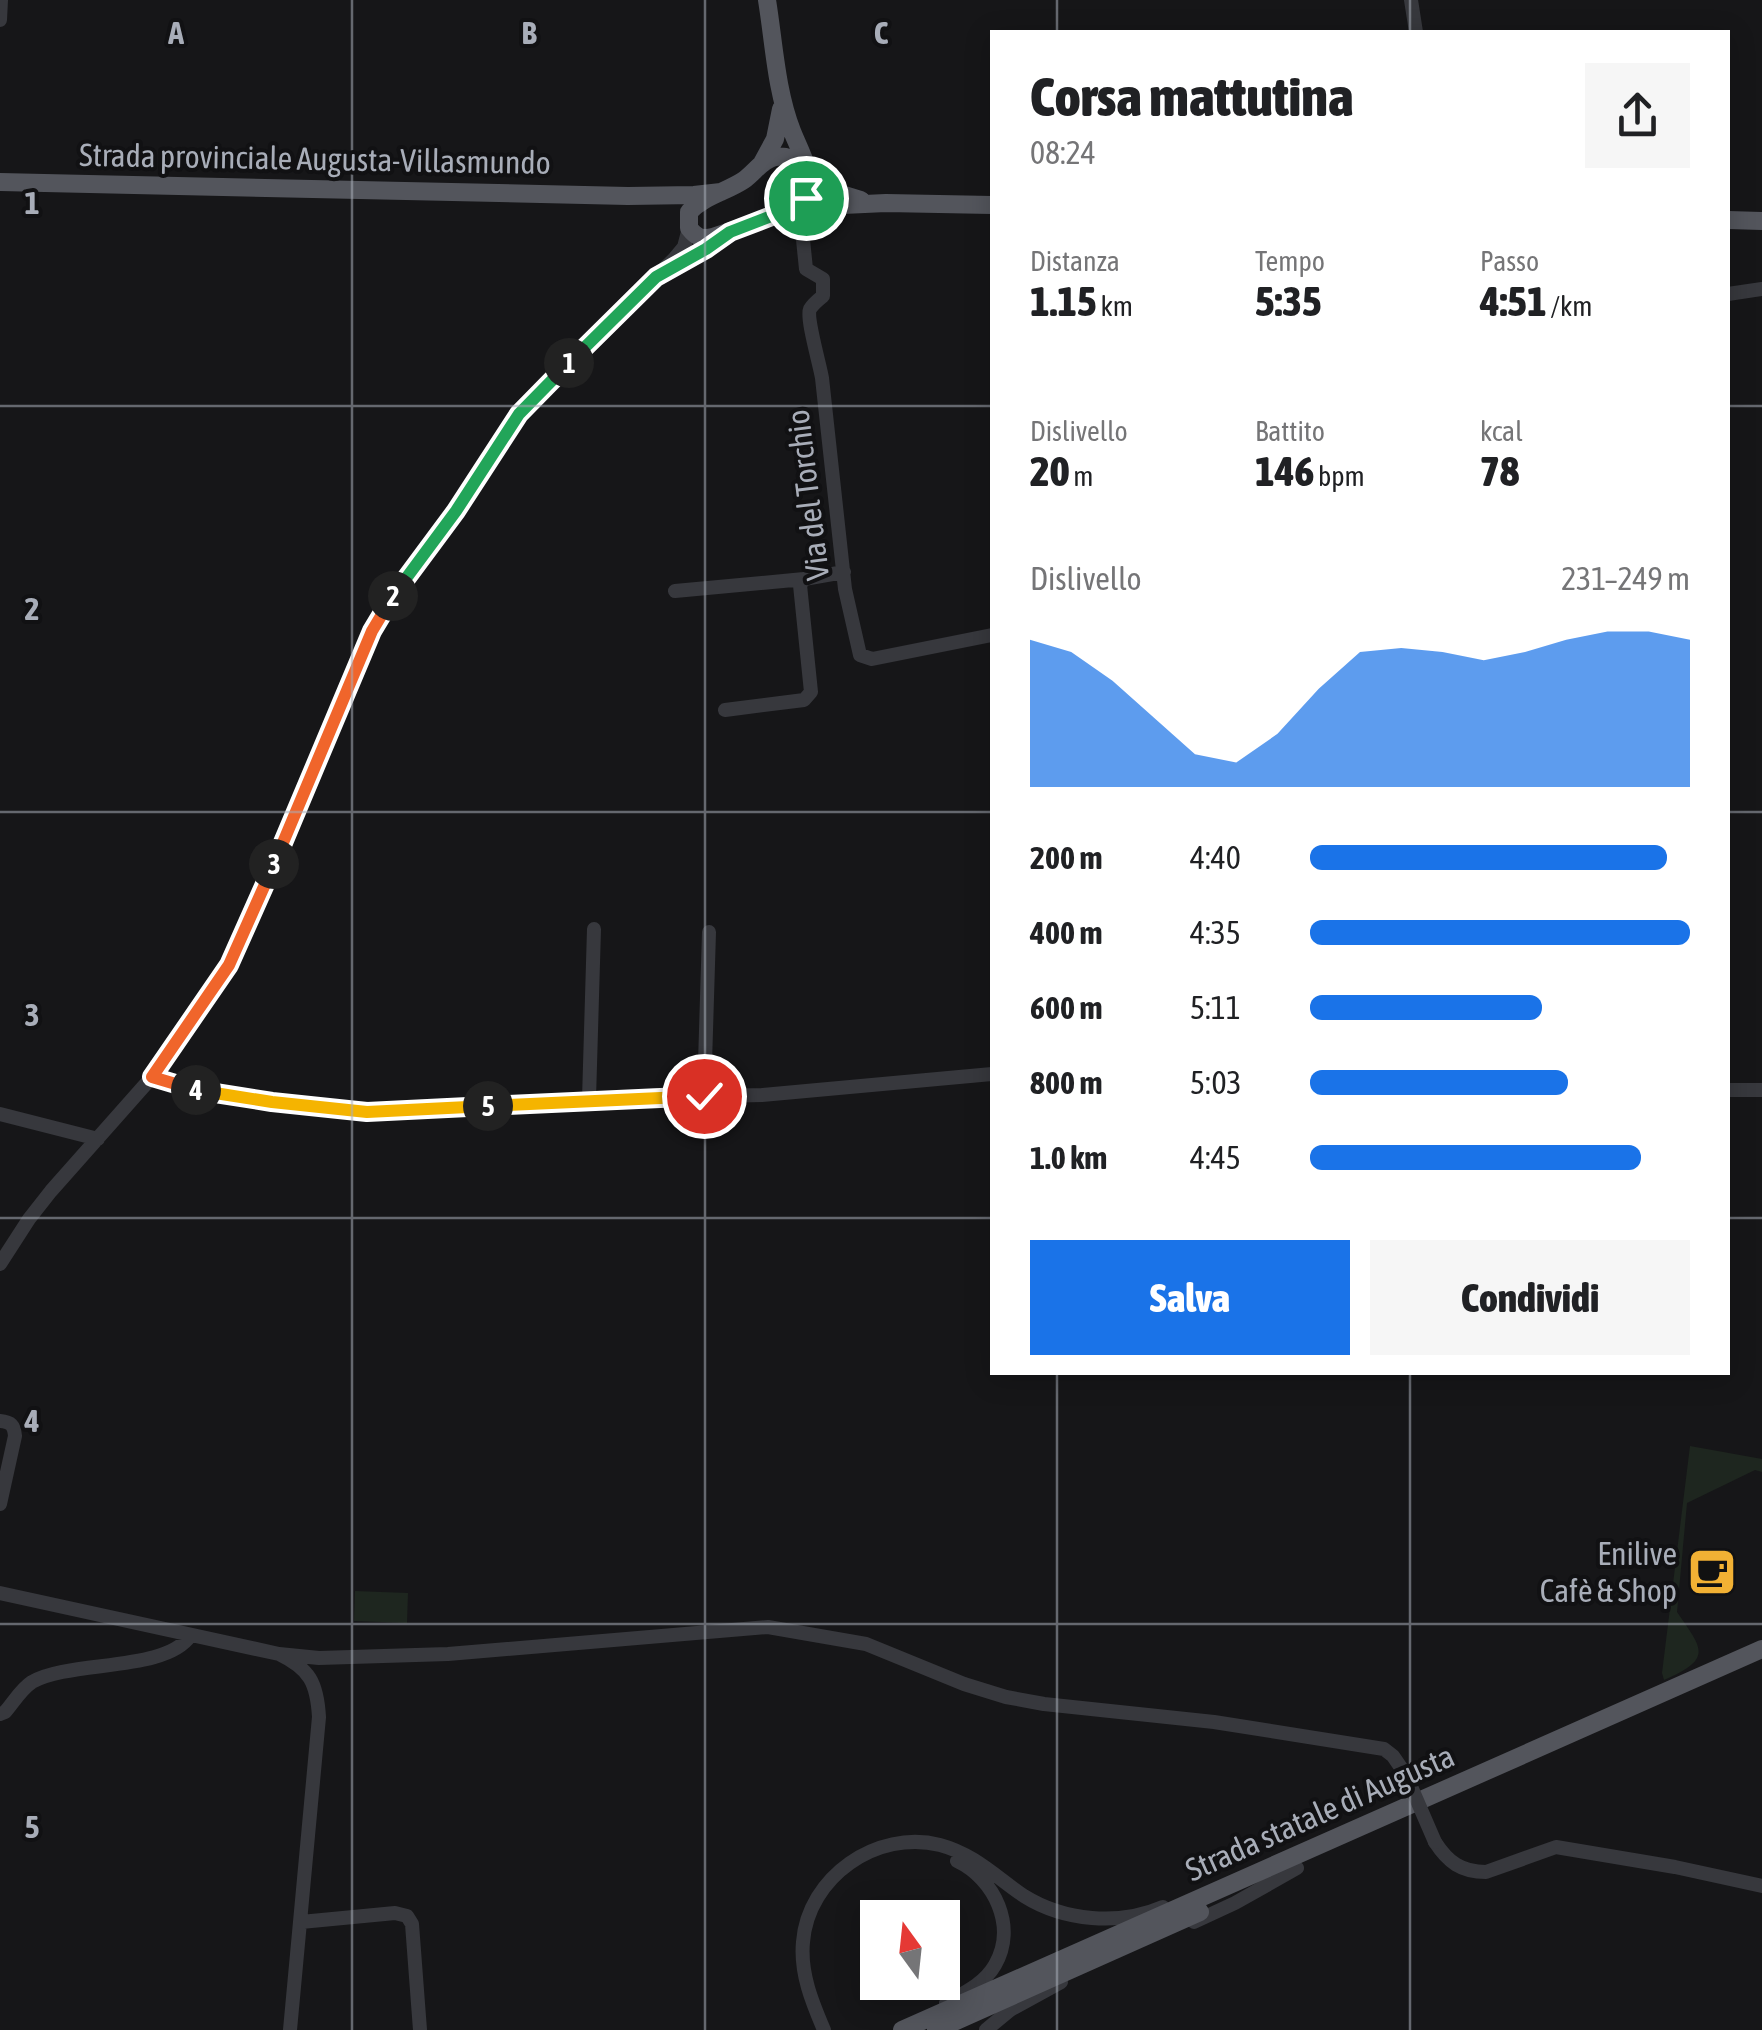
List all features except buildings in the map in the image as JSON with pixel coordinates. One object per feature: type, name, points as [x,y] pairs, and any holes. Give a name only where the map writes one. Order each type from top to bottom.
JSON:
[{"type":"main road","points":[[768,0],[782,98],[810,186],[806,198],[791,211]]},
{"type":"main road","points":[[688,226],[689,212],[695,206],[750,176],[762,162],[775,139],[782,98]]},
{"type":"main road","points":[[762,162],[788,156],[843,195],[886,203]]},
{"type":"main road","name":"Strada provinciale Augusta-Villasmundo","points":[[0,182],[628,196]]},
{"type":"main road","points":[[628,196],[721,192]]},
{"type":"main road","points":[[628,196],[666,204],[695,236],[706,239],[791,211],[843,204],[990,205]]},
{"type":"main road","points":[[1730,220],[1762,221]]},
{"type":"main road","name":"Strada statale di Augusta","points":[[902,2030],[1762,1648]]},
{"type":"main road","name":"Strada statale di Augusta","points":[[936,2030],[1762,1661]]},
{"type":"street","points":[[0,20],[1,0]]},
{"type":"street","points":[[1411,0],[1416,30]]},
{"type":"street","name":"Via del Torchio","points":[[791,211],[806,269],[823,279],[822,296],[810,309],[809,324],[822,378],[844,572],[860,655],[872,659],[990,635]]},
{"type":"street","points":[[0,1264],[5,1243],[152,1077],[229,965],[384,610],[519,414],[684,247],[688,226]]},
{"type":"street","points":[[656,277],[730,232]]},
{"type":"street","points":[[1730,294],[1762,289]]},
{"type":"street","points":[[675,591],[844,572]]},
{"type":"street","points":[[725,710],[809,697],[800,584],[804,579]]},
{"type":"street","points":[[589,1100],[594,929]]},
{"type":"street","points":[[704,1096],[709,932]]},
{"type":"street","points":[[152,1077],[198,1091],[367,1112],[762,1095],[990,1074]]},
{"type":"street","points":[[1730,1090],[1762,1090]]},
{"type":"street","points":[[0,1114],[98,1139]]},
{"type":"street","points":[[0,1420],[12,1425],[15,1436],[0,1504]]},
{"type":"street","points":[[0,1592],[190,1636],[318,1658],[448,1654],[768,1627],[866,1644],[1006,1697],[1214,1722],[1384,1750],[1400,1763],[1446,1860],[1474,1872],[1486,1872],[1556,1846],[1762,1886]]},
{"type":"street","points":[[0,1714],[36,1680],[162,1654],[181,1646],[190,1636]]},
{"type":"street","points":[[279,1654],[302,1667],[318,1693]]},
{"type":"street","points":[[290,2030],[315,1775],[318,1658]]},
{"type":"street","points":[[828,2028],[811,1998],[802,1940],[828,1882],[846,1864],[874,1849],[905,1843],[937,1844],[966,1854],[1025,1896],[1052,1910],[1084,1918],[1116,1918],[1156,1910],[1301,1846],[1358,1829]]},
{"type":"street","points":[[828,2028],[815,1980],[811,1940],[824,1903],[837,1885],[852,1870],[876,1857],[905,1851],[936,1853],[962,1862],[982,1877],[996,1898],[1004,1922],[1004,1944],[994,1967],[978,1984],[949,2002],[886,2030]]},
{"type":"street","points":[[986,2030],[1010,2010],[1071,1977],[1235,1904],[1296,1868]]},
{"type":"street","points":[[301,1922],[394,1913],[408,1916],[412,1924],[420,2030]]},
{"type":"shaded area","points":[[1690,1446],[1762,1459],[1762,1472],[1755,1470],[1687,1503],[1677,1612],[1699,1652],[1691,1665],[1664,1680],[1662,1673]]},
{"type":"shaded area","points":[[355,1591],[408,1593],[407,1623],[354,1621]]},
{"type":"place","name":"Enilive Cafè & Shop","points":[[1712,1572]]},
{"type":"route","points":[[704,1096],[367,1112],[198,1091],[152,1077],[229,965],[373,629],[519,414],[656,277],[730,232],[806,198]]}]
